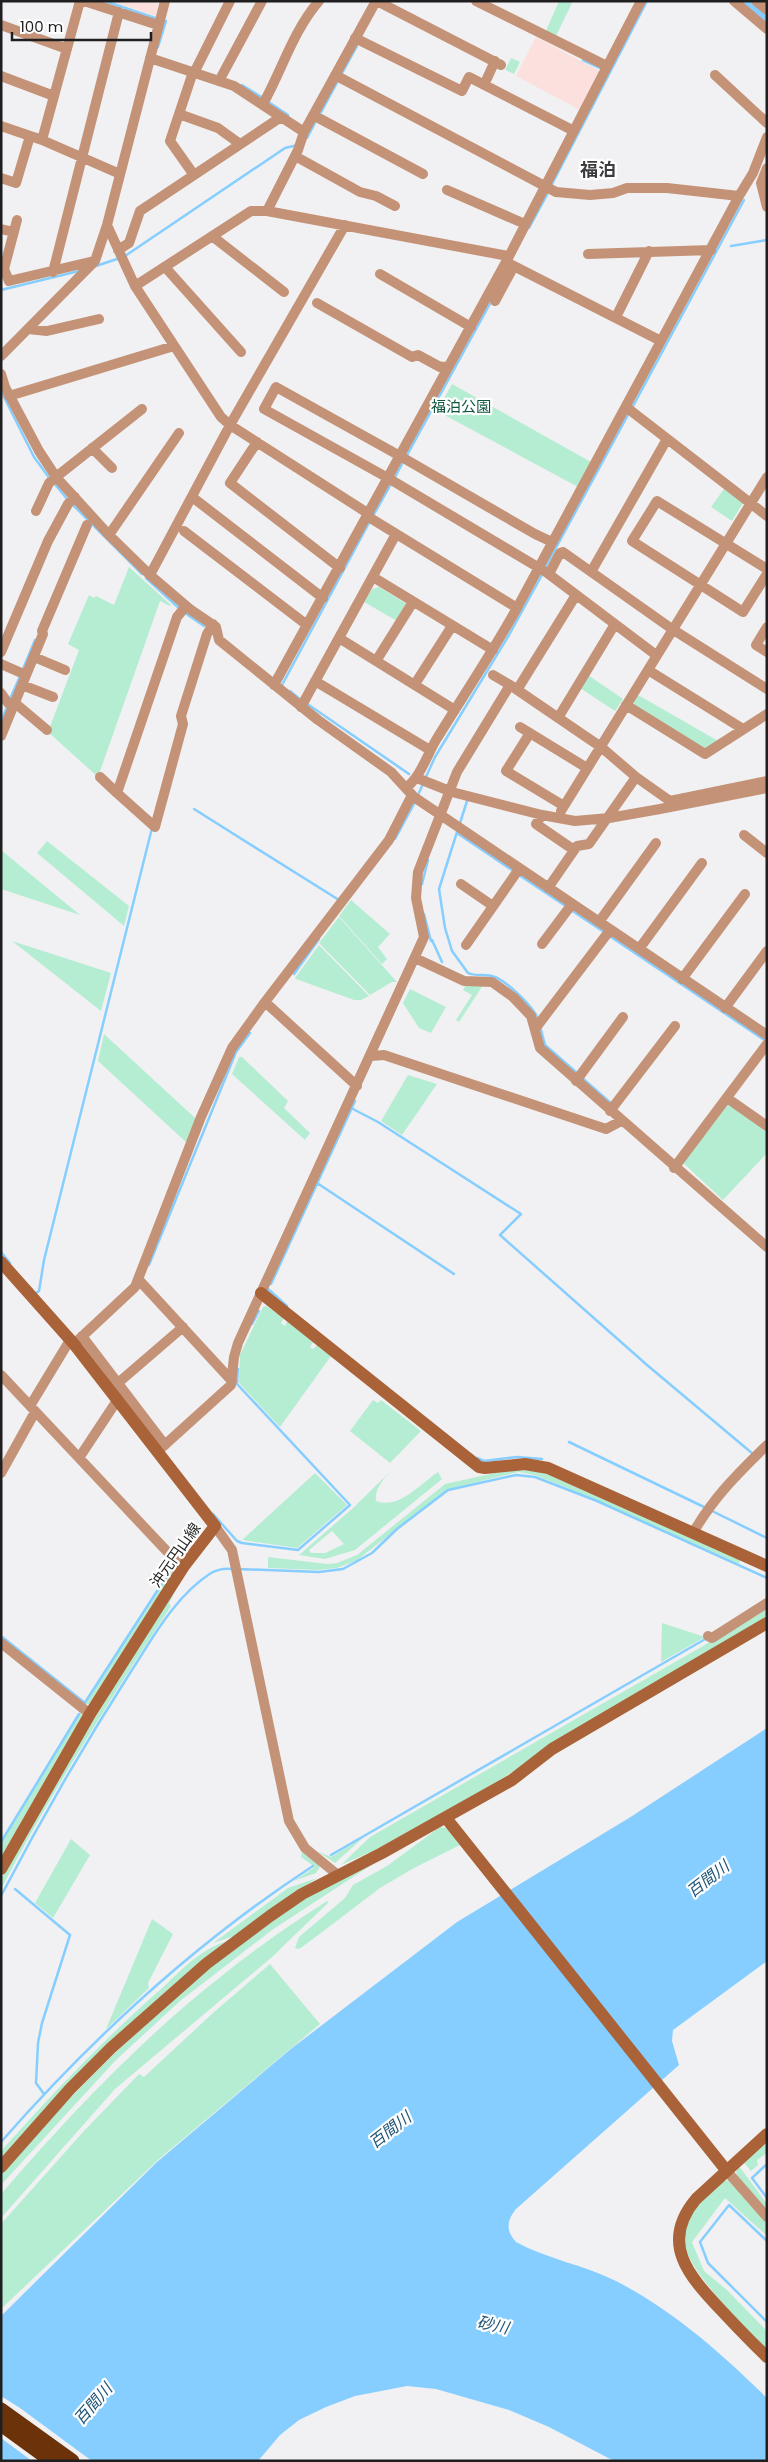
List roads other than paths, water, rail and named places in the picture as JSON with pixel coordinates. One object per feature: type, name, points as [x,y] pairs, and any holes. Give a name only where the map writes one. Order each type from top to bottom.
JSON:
[{"type":"highway","points":[[1,2410],[72,2461]]},
{"type":"highway","points":[[1,2424],[52,2461]]},
{"type":"street","points":[[42,140],[80,1]]},
{"type":"street","points":[[84,1],[158,25]]},
{"type":"street","points":[[1,356],[95,261],[107,225],[165,1]]},
{"type":"street","points":[[194,175],[170,142],[178,114],[195,70],[230,1]]},
{"type":"street","points":[[220,78],[262,1]]},
{"type":"street","points":[[264,101],[282,70],[285,57],[310,12],[319,1]]},
{"type":"street","points":[[476,1],[607,66]]},
{"type":"street","points":[[495,301],[525,224],[548,188],[574,131],[641,1]]},
{"type":"street","points":[[734,1],[767,29]]},
{"type":"street","points":[[756,1],[767,10]]},
{"type":"street","points":[[267,211],[304,132],[316,117],[378,2],[498,63],[484,85]]},
{"type":"street","points":[[53,272],[119,12]]},
{"type":"street","points":[[1,25],[67,49]]},
{"type":"street","points":[[359,39],[462,91],[469,77],[574,131]]},
{"type":"street","points":[[150,58],[220,78],[264,101],[281,117],[304,132]]},
{"type":"street","points":[[715,75],[767,123]]},
{"type":"street","points":[[1,76],[54,96]]},
{"type":"street","points":[[338,77],[548,188],[566,193],[590,195],[613,193],[626,188],[742,191],[761,188]]},
{"type":"street","points":[[178,114],[218,128],[240,144]]},
{"type":"street","points":[[120,255],[129,243],[140,211],[281,117]]},
{"type":"street","points":[[316,117],[423,174]]},
{"type":"street","points":[[1,126],[42,140],[120,174]]},
{"type":"street","points":[[1,178],[16,183],[30,136]]},
{"type":"street","points":[[544,571],[552,542],[629,409],[661,341],[742,191],[767,137]]},
{"type":"street","points":[[298,148],[360,192],[376,196],[395,206]]},
{"type":"street","points":[[767,169],[761,188],[767,207]]},
{"type":"street","points":[[447,190],[525,224]]},
{"type":"street","points":[[135,286],[251,211],[267,211],[345,225],[510,263],[661,341]]},
{"type":"street","points":[[17,220],[4,269],[10,281],[95,261]]},
{"type":"street","points":[[107,225],[135,286],[221,417],[230,425],[396,534],[517,608]]},
{"type":"street","points":[[150,575],[230,425],[345,225]]},
{"type":"street","points":[[1,229],[14,232]]},
{"type":"street","points":[[212,236],[284,292]]},
{"type":"street","points":[[588,254],[711,250]]},
{"type":"street","points":[[616,317],[649,251]]},
{"type":"street","points":[[276,682],[322,598],[404,458],[449,366],[510,263]]},
{"type":"street","points":[[165,267],[241,352]]},
{"type":"street","points":[[380,274],[471,327]]},
{"type":"street","points":[[317,303],[412,357],[418,355],[440,367],[449,366]]},
{"type":"street","points":[[28,329],[47,330],[98,319]]},
{"type":"street","points":[[10,396],[174,346]]},
{"type":"street","points":[[1,374],[10,396],[53,479],[183,610],[213,624],[216,627],[219,640],[391,772],[413,795],[517,871],[548,888],[569,907],[599,922],[608,933],[639,949],[767,1036]]},
{"type":"street","points":[[552,542],[276,387],[264,409],[391,480],[544,571],[656,655]]},
{"type":"street","points":[[36,511],[53,479],[142,409]]},
{"type":"street","points":[[629,409],[750,505],[767,516]]},
{"type":"street","points":[[110,535],[179,433]]},
{"type":"street","points":[[592,572],[667,438]]},
{"type":"street","points":[[257,442],[230,483],[340,568]]},
{"type":"street","points":[[92,448],[112,468]]},
{"type":"street","points":[[530,733],[506,770],[562,809],[766,479]]},
{"type":"street","points":[[1,652],[48,541],[72,500]]},
{"type":"street","points":[[196,500],[322,598]]},
{"type":"street","points":[[767,569],[657,501],[632,541],[743,612],[767,574]]},
{"type":"street","points":[[1,736],[22,677],[34,656],[43,634],[42,631],[87,526]]},
{"type":"street","points":[[184,531],[308,625]]},
{"type":"street","points":[[303,703],[396,534]]},
{"type":"street","points":[[1,1473],[32,1405],[62,1349],[75,1340],[135,1286],[201,1117],[232,1048],[389,840],[421,781],[430,750],[517,608],[544,571],[560,553],[563,552],[672,630],[767,689]]},
{"type":"street","points":[[373,577],[493,650]]},
{"type":"street","points":[[75,1340],[118,1383],[162,1448],[231,1386],[234,1357],[238,1343],[424,937],[416,898],[418,872],[440,814],[456,781],[457,772],[576,594]]},
{"type":"street","points":[[376,661],[412,602]]},
{"type":"street","points":[[117,793],[183,610]]},
{"type":"street","points":[[100,778],[155,827],[183,724],[181,716],[207,634],[213,624]]},
{"type":"street","points":[[558,718],[615,624]]},
{"type":"street","points":[[415,684],[452,626]]},
{"type":"street","points":[[767,627],[756,645],[767,652]]},
{"type":"street","points":[[339,638],[455,710]]},
{"type":"street","points":[[34,656],[65,670]]},
{"type":"street","points":[[1,664],[53,697]]},
{"type":"street","points":[[648,670],[743,729]]},
{"type":"street","points":[[493,675],[601,747],[636,777],[670,801],[767,781]]},
{"type":"street","points":[[315,681],[430,750]]},
{"type":"street","points":[[1,693],[12,704],[47,730]]},
{"type":"street","points":[[626,706],[705,754],[767,714]]},
{"type":"street","points":[[520,727],[586,768]]},
{"type":"street","points":[[548,888],[577,846],[589,844],[636,777]]},
{"type":"street","points":[[421,781],[450,791],[542,815],[575,821],[609,818],[767,788]]},
{"type":"street","points":[[542,815],[536,824],[574,850]]},
{"type":"street","points":[[744,835],[767,853]]},
{"type":"street","points":[[599,922],[656,843]]},
{"type":"street","points":[[639,949],[702,863]]},
{"type":"street","points":[[466,945],[517,871]]},
{"type":"street","points":[[461,884],[493,906]]},
{"type":"street","points":[[682,979],[745,894]]},
{"type":"street","points":[[542,944],[569,907]]},
{"type":"street","points":[[538,1026],[608,933]]},
{"type":"street","points":[[725,1008],[767,951]]},
{"type":"street","points":[[415,958],[464,981],[492,982],[513,997],[538,1026],[540,1048],[579,1078],[612,1108],[621,1120],[677,1165],[767,1247]]},
{"type":"street","points":[[265,1002],[357,1086]]},
{"type":"street","points":[[579,1078],[623,1017]]},
{"type":"street","points":[[612,1108],[675,1026]]},
{"type":"street","points":[[677,1165],[767,1044]]},
{"type":"street","points":[[371,1056],[384,1055],[606,1129],[621,1120]]},
{"type":"street","points":[[727,1098],[767,1126]]},
{"type":"street","name":"沖元円山線","points":[[2,1265],[75,1340],[118,1399],[162,1448],[216,1526],[184,1566],[90,1714],[2,1865]]},
{"type":"street","points":[[138,1279],[232,1381]]},
{"type":"street","points":[[261,1293],[479,1467],[485,1468],[513,1464],[536,1465],[767,1566]]},
{"type":"street","points":[[118,1383],[183,1327]]},
{"type":"street","points":[[1,1375],[32,1405],[177,1562],[184,1566]]},
{"type":"street","points":[[80,1456],[118,1399]]},
{"type":"street","points":[[693,1533],[706,1510],[726,1485],[765,1450]]},
{"type":"street","points":[[216,1526],[232,1550],[286,1811],[294,1831],[305,1848],[338,1875]]},
{"type":"street","points":[[709,1636],[767,1603]]},
{"type":"street","points":[[1,2167],[70,2090],[112,2048],[206,1964],[286,1905],[512,1780],[552,1750],[767,1623]]},
{"type":"street","points":[[1,1643],[90,1714]]},
{"type":"street","points":[[446,1818],[726,2170],[767,2217]]},
{"type":"street","points":[[767,2134],[726,2170],[686,2211],[680,2222],[679,2248],[684,2263],[694,2280],[767,2358]]},
{"type":"water","points":[[767,1728],[767,1961],[673,2030],[672,2041],[679,2065],[516,2209],[510,2218],[509,2230],[516,2242],[528,2248],[604,2275],[637,2293],[677,2319],[732,2365],[767,2398],[767,2461],[614,2461],[549,2427],[509,2410],[436,2389],[407,2386],[355,2396],[299,2420],[280,2435],[258,2461],[1,2461],[1,2316],[157,2162],[292,2048],[457,1922],[629,1818]]},
{"type":"waterway","points":[[105,1],[155,18]]},
{"type":"waterway","points":[[551,186],[647,1]]},
{"type":"waterway","points":[[746,1],[767,19]]},
{"type":"waterway","points":[[158,47],[166,21],[164,21]]},
{"type":"waterway","points":[[341,75],[357,46]]},
{"type":"waterway","points":[[583,60],[600,68]]},
{"type":"waterway","points":[[319,116],[339,79]]},
{"type":"waterway","points":[[242,85],[263,98]]},
{"type":"waterway","points":[[267,101],[288,115]]},
{"type":"waterway","points":[[307,138],[316,121]]},
{"type":"waterway","points":[[125,256],[285,148],[298,145]]},
{"type":"waterway","points":[[529,228],[549,191]]},
{"type":"waterway","points":[[632,408],[744,200]]},
{"type":"waterway","points":[[731,246],[767,240]]},
{"type":"waterway","points":[[96,266],[120,258]]},
{"type":"waterway","points":[[1,290],[79,271]]},
{"type":"waterway","points":[[406,457],[492,300]]},
{"type":"waterway","points":[[1,391],[34,457],[50,479]]},
{"type":"waterway","points":[[545,568],[629,413]]},
{"type":"waterway","points":[[394,479],[403,462]]},
{"type":"waterway","points":[[54,483],[68,500]]},
{"type":"waterway","points":[[373,516],[391,484]]},
{"type":"waterway","points":[[72,504],[142,574]]},
{"type":"waterway","points":[[282,685],[370,521]]},
{"type":"waterway","points":[[425,779],[435,757],[509,635],[543,573]]},
{"type":"waterway","points":[[146,578],[181,610]]},
{"type":"waterway","points":[[185,613],[204,626]]},
{"type":"waterway","points":[[23,669],[35,640]]},
{"type":"waterway","points":[[10,699],[21,674]]},
{"type":"waterway","points":[[290,691],[301,700]]},
{"type":"waterway","points":[[306,703],[409,774]]},
{"type":"waterway","points":[[1,721],[7,707]]},
{"type":"waterway","points":[[417,797],[423,784]]},
{"type":"waterway","points":[[460,823],[468,798]]},
{"type":"waterway","points":[[395,839],[415,802]]},
{"type":"waterway","points":[[194,809],[339,900]]},
{"type":"waterway","points":[[36,1293],[39,1291],[44,1260],[152,828]]},
{"type":"waterway","points":[[457,832],[439,889],[445,928],[452,951],[468,973],[492,976],[506,984],[525,1001],[538,1019]]},
{"type":"waterway","points":[[457,833],[515,872]]},
{"type":"waterway","points":[[422,884],[428,860]]},
{"type":"waterway","points":[[519,875],[567,907]]},
{"type":"waterway","points":[[571,910],[604,932]]},
{"type":"waterway","points":[[424,914],[431,941]]},
{"type":"waterway","points":[[608,935],[766,1041]]},
{"type":"waterway","points":[[294,974],[319,939]]},
{"type":"waterway","points":[[432,940],[442,962]]},
{"type":"waterway","points":[[540,1026],[545,1045],[577,1073]]},
{"type":"waterway","points":[[149,1265],[236,1052],[250,1033]]},
{"type":"waterway","points":[[581,1077],[613,1105]]},
{"type":"waterway","points":[[271,1284],[355,1101]]},
{"type":"waterway","points":[[351,1108],[378,1122],[521,1214],[500,1235],[647,1365],[753,1454]]},
{"type":"waterway","points":[[317,1183],[454,1274]]},
{"type":"waterway","points":[[1,1252],[10,1263]]},
{"type":"waterway","points":[[268,1289],[287,1306]]},
{"type":"waterway","points":[[252,1324],[259,1311]]},
{"type":"waterway","points":[[213,1514],[237,1541],[298,1550],[350,1505],[237,1384],[238,1369]]},
{"type":"waterway","points":[[569,1442],[704,1507]]},
{"type":"waterway","points":[[477,1458],[484,1461],[517,1457],[542,1459]]},
{"type":"waterway","points":[[238,1569],[319,1572],[343,1569],[372,1553],[397,1529],[448,1490],[516,1475],[535,1477],[597,1501],[767,1578]]},
{"type":"waterway","points":[[710,1510],[767,1538]]},
{"type":"waterway","points":[[84,1704],[174,1565]]},
{"type":"waterway","points":[[1,1896],[80,1755],[165,1619],[186,1594],[211,1573],[224,1569],[233,1569]]},
{"type":"waterway","points":[[1,1636],[85,1703]]},
{"type":"waterway","points":[[331,1855],[707,1638]]},
{"type":"waterway","points":[[1,1842],[79,1714]]},
{"type":"waterway","points":[[1,2142],[72,2065],[147,1994],[227,1927],[313,1866]]},
{"type":"waterway","points":[[15,1889],[70,1935],[42,2023],[38,2043],[36,2083],[44,2094]]},
{"type":"waterway","points":[[767,2164],[752,2178],[767,2198]]},
{"type":"waterway","points":[[767,2241],[729,2205],[700,2242],[708,2263],[767,2322]]},
{"type":"district","name":"福泊","points":[[598,169]]},
{"type":"park label","name":"福泊公園","points":[[461,406]]},
{"type":"water label","name":"百間川","points":[[708,1879]]},
{"type":"water label","name":"百間川","points":[[390,2130]]},
{"type":"water label","name":"砂川","points":[[493,2325]]},
{"type":"water label","name":"百間川","points":[[93,2404]]}]
